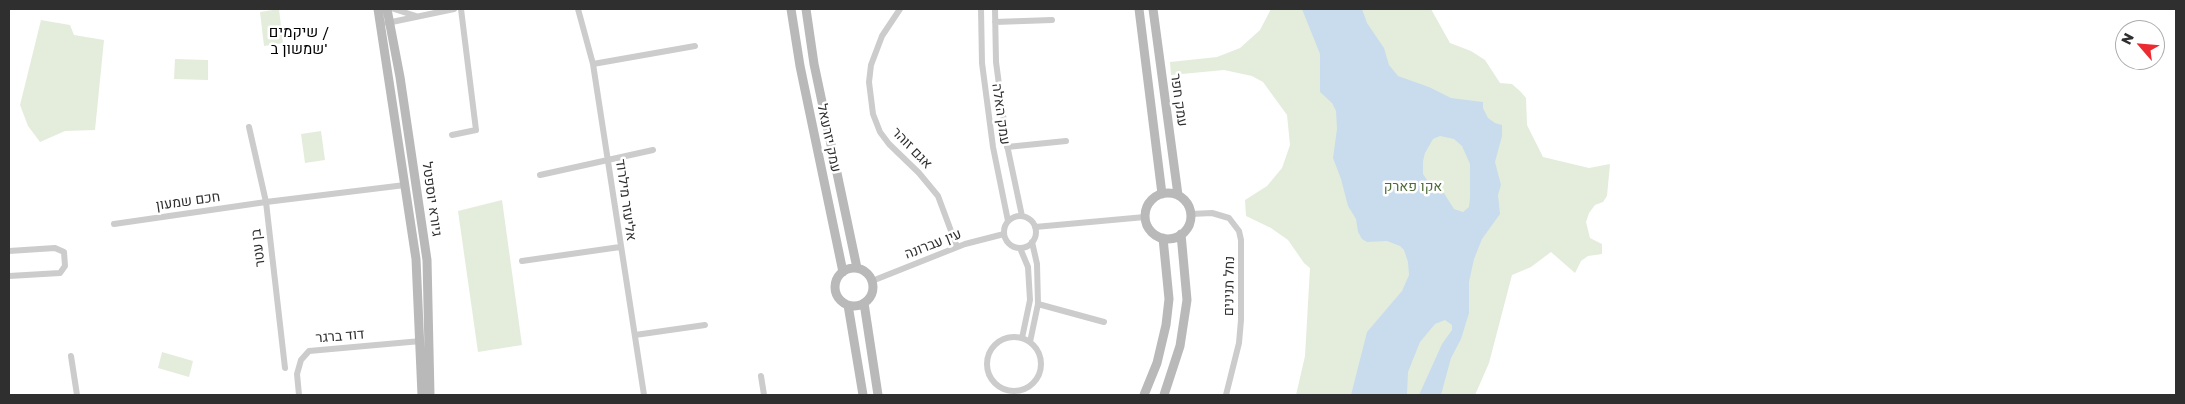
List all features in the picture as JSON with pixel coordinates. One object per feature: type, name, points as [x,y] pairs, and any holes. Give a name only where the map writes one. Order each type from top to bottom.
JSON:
[{"type":"street","name":"גיורא יוספטל","points":[[378,9],[416,259],[422,395]]},
{"type":"street","name":"גיורא יוספטל","points":[[387,9],[426,260],[430,395]]},
{"type":"street","points":[[394,9],[420,16]]},
{"type":"street","points":[[380,21],[390,24],[454,9]]},
{"type":"street","points":[[452,135],[476,130],[460,9]]},
{"type":"street","name":"אליעזר מילרוד","points":[[578,9],[593,64],[644,395]]},
{"type":"street","name":"עמק יזרעאל","points":[[791,9],[800,66],[843,272]]},
{"type":"street","name":"עמק יזרעאל","points":[[806,9],[814,64],[857,268]]},
{"type":"street","name":"אגם זוהר","points":[[900,9],[882,36],[871,65],[869,90],[873,114],[880,132],[888,144],[919,173],[938,196],[957,247]]},
{"type":"street","name":"עמק האלה","points":[[981,9],[982,63],[993,148],[1008,221]]},
{"type":"street","name":"עמק האלה","points":[[995,9],[996,62],[1007,147],[1022,216]]},
{"type":"street","name":"עמק חפר","points":[[1139,9],[1162,194]]},
{"type":"street","name":"עמק חפר","points":[[1153,9],[1178,195]]},
{"type":"street","points":[[995,22],[1052,20]]},
{"type":"street","points":[[593,64],[696,46]]},
{"type":"street","name":"בן עטר","points":[[249,127],[266,202],[285,368]]},
{"type":"street","points":[[1007,147],[1066,141]]},
{"type":"street","points":[[540,175],[608,162],[654,150]]},
{"type":"street","name":"חכם שמעון","points":[[114,224],[266,202],[405,185]]},
{"type":"street","points":[[1162,194],[1178,195],[1187,203],[1191,214],[1190,222],[1181,234],[1170,238],[1163,238],[1153,233],[1145,218],[1149,203],[1162,194]]},
{"type":"street","name":"נחל תנינים","points":[[1191,214],[1212,213],[1229,218],[1239,231],[1241,240],[1241,320],[1238,343],[1226,395]]},
{"type":"street","points":[[1020,248],[1032,242],[1035,236],[1035,227],[1030,220],[1022,216],[1008,221],[1004,234],[1008,243],[1020,248],[1028,267],[1030,300],[1022,338]]},
{"type":"street","points":[[1035,227],[1145,218]]},
{"type":"street","name":"עין עברונה","points":[[872,281],[957,247],[1004,234]]},
{"type":"street","points":[[1164,395],[1180,346],[1186,300],[1181,234]]},
{"type":"street","points":[[1144,395],[1157,363],[1166,324],[1169,299],[1163,238]]},
{"type":"street","points":[[1030,342],[1038,304],[1037,264],[1032,242]]},
{"type":"street","points":[[522,261],[620,247]]},
{"type":"street","points":[[9,251],[55,248],[64,252],[65,266],[60,273],[9,276]]},
{"type":"street","points":[[857,268],[866,273],[872,281],[872,291],[864,303],[858,306],[848,305],[839,300],[835,290],[836,280],[843,272],[857,268]]},
{"type":"street","points":[[864,303],[878,395]]},
{"type":"street","points":[[1038,304],[1104,322]]},
{"type":"street","points":[[848,305],[863,395]]},
{"type":"street","points":[[635,335],[705,325]]},
{"type":"street","points":[[1006,338],[1022,338],[1030,342],[1039,354],[1041,363],[1035,380],[1020,390],[1002,388],[990,375],[988,357],[998,342],[1006,338]]},
{"type":"street","name":"דוד ברגר","points":[[299,395],[297,374],[300,360],[309,351],[421,342]]},
{"type":"street","points":[[71,356],[77,395]]},
{"type":"street","points":[[761,376],[764,395]]},
{"type":"green space","points":[[279,9],[283,43],[264,46],[260,12]]},
{"type":"green space","name":"אקו פארק","points":[[1271,9],[1431,9],[1450,43],[1471,51],[1485,60],[1500,83],[1512,84],[1526,98],[1527,125],[1543,157],[1589,168],[1610,164],[1607,196],[1603,202],[1595,205],[1589,213],[1586,222],[1590,238],[1602,244],[1602,254],[1588,256],[1581,261],[1575,273],[1551,252],[1531,267],[1512,275],[1489,363],[1475,395],[1296,395],[1305,356],[1310,268],[1304,263],[1288,240],[1271,228],[1246,216],[1245,200],[1267,186],[1282,168],[1290,145],[1287,115],[1263,82],[1252,76],[1224,70],[1171,75],[1170,62],[1217,57],[1240,48],[1260,30]]},
{"type":"green space","points":[[41,20],[70,25],[74,35],[104,40],[95,130],[65,131],[40,142],[28,126],[20,105]]},
{"type":"green space","points":[[175,59],[208,60],[208,80],[174,79]]},
{"type":"green space","points":[[321,131],[325,160],[305,163],[301,134]]},
{"type":"green space","points":[[502,200],[522,345],[478,352],[458,211]]},
{"type":"green space","points":[[162,352],[193,361],[189,377],[158,368]]},
{"type":"water","points":[[1302,9],[1362,9],[1367,23],[1384,48],[1389,65],[1398,76],[1429,87],[1451,98],[1483,102],[1483,108],[1488,118],[1502,125],[1502,136],[1495,162],[1501,185],[1498,195],[1500,214],[1482,239],[1474,259],[1469,282],[1469,313],[1461,339],[1451,358],[1441,395],[1419,395],[1442,344],[1452,330],[1452,325],[1445,320],[1435,324],[1420,342],[1408,372],[1407,395],[1351,395],[1367,332],[1402,291],[1409,275],[1408,262],[1404,250],[1400,246],[1387,241],[1367,242],[1362,239],[1358,232],[1356,219],[1348,206],[1333,158],[1337,129],[1336,111],[1332,103],[1320,92],[1320,54]],"holes":[[[1440,136],[1454,139],[1462,146],[1470,164],[1469,207],[1463,212],[1454,209],[1442,190],[1427,180],[1423,174],[1425,153],[1433,139]]]},
{"type":"district","name":"שיקמים / שמשון ב'","points":[[299,40]]}]
